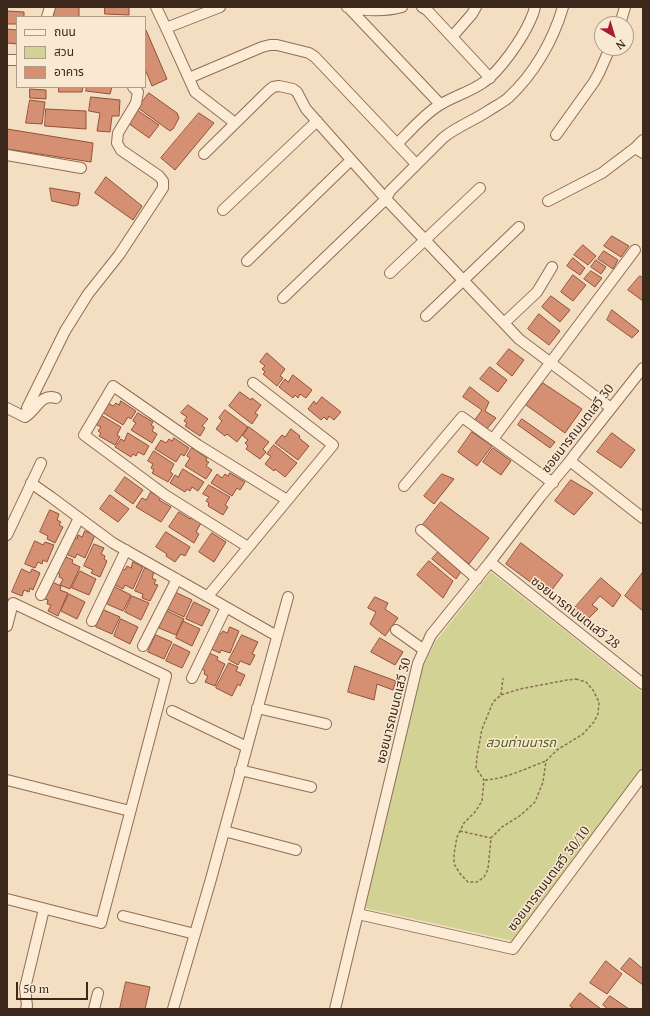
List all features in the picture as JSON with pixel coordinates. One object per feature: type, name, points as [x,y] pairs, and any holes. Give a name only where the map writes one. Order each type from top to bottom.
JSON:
[{"type":"street","points":[[156,7],[195,92],[235,123]]},
{"type":"street","points":[[166,28],[220,7]]},
{"type":"street","points":[[347,8],[384,11],[402,7]]},
{"type":"street","points":[[422,7],[490,78]]},
{"type":"street","points":[[452,38],[476,7]]},
{"type":"street","points":[[397,144],[421,120],[440,104],[483,83],[490,78],[507,58],[524,32],[535,7]]},
{"type":"street","points":[[283,298],[386,199],[390,191],[448,133],[494,107],[507,98],[519,86],[532,71],[547,48],[560,18],[563,7]]},
{"type":"street","points":[[347,8],[440,104]]},
{"type":"street","points":[[189,78],[270,45],[277,45],[310,53],[416,164]]},
{"type":"street","points":[[556,135],[594,82],[606,56]]},
{"type":"street","points":[[204,154],[273,87],[279,86],[293,89],[306,109],[386,199],[519,339],[611,408]]},
{"type":"street","points":[[27,408],[65,331],[88,294],[119,255],[163,188],[163,181],[159,176],[121,150],[117,143],[118,133],[136,103],[138,92],[134,88]]},
{"type":"street","points":[[223,210],[317,121]]},
{"type":"street","points":[[548,201],[602,173],[639,150],[643,140]]},
{"type":"street","points":[[7,155],[82,168]]},
{"type":"street","points":[[247,261],[351,160]]},
{"type":"street","points":[[390,273],[480,188]]},
{"type":"street","points":[[426,316],[519,227]]},
{"type":"street","points":[[493,439],[635,250]]},
{"type":"street","points":[[504,323],[537,292],[552,267]]},
{"type":"street","name":"ซอยนารถมนตเสวี 30","points":[[335,1009],[418,663],[431,635],[552,482],[570,462],[643,368]]},
{"type":"street","points":[[208,596],[333,445],[253,383]]},
{"type":"street","points":[[248,547],[165,495],[84,435],[113,386],[198,445],[287,500]]},
{"type":"street","points":[[7,408],[25,417],[46,397],[52,396],[56,398]]},
{"type":"street","points":[[404,486],[462,417],[552,482]]},
{"type":"street","points":[[7,535],[41,462]]},
{"type":"street","points":[[570,462],[643,518]]},
{"type":"street","points":[[31,483],[113,543],[277,636]]},
{"type":"street","points":[[41,595],[80,518]]},
{"type":"street","points":[[421,530],[476,579]]},
{"type":"street","points":[[92,621],[126,550]]},
{"type":"street","name":"ซอยนารถมนตเสวี 28","points":[[490,562],[643,684]]},
{"type":"street","points":[[143,646],[177,579]]},
{"type":"street","points":[[173,1009],[224,831],[288,597]]},
{"type":"street","points":[[7,626],[13,603],[166,676],[101,924],[7,899]]},
{"type":"street","points":[[192,678],[226,607]]},
{"type":"street","points":[[396,630],[424,650]]},
{"type":"street","points":[[257,708],[326,724]]},
{"type":"street","points":[[172,711],[247,747]]},
{"type":"street","points":[[240,770],[311,787]]},
{"type":"street","name":"ซอยนารถมนตเสวี 30/10","points":[[358,914],[513,949],[643,775]]},
{"type":"street","points":[[7,780],[130,811]]},
{"type":"street","points":[[224,831],[296,850]]},
{"type":"street","points":[[26,1009],[25,988],[44,909]]},
{"type":"street","points":[[123,916],[195,934]]},
{"type":"street","points":[[94,1009],[98,993]]},
{"type":"path","points":[[501,695],[503,678]]},
{"type":"path","points":[[484,780],[502,777],[546,760],[557,750],[583,734],[594,722],[598,714],[599,702],[593,690],[586,682],[576,679],[520,689],[501,695],[493,702],[482,729],[476,768],[484,780],[482,801],[460,830],[457,837],[454,854],[454,864],[461,875],[468,882],[477,882],[484,877],[488,869],[491,838],[502,827],[535,802],[543,782],[546,760]]},
{"type":"path","points":[[460,830],[491,838]]},
{"type":"green space","name":"สวนท่านนารถ","points":[[491,572],[643,693],[643,768],[513,941],[365,908],[422,669],[435,642]]},
{"type":"building","points":[[55,7],[79,7],[79,16],[54,16]]},
{"type":"building","points":[[105,7],[129,7],[129,15],[105,14]]},
{"type":"building","points":[[7,11],[24,12],[24,16],[16,16],[16,24],[7,24]]},
{"type":"building","points":[[7,29],[16,30],[16,44],[7,43]]},
{"type":"building","points":[[146,30],[167,79],[152,86],[146,71]]},
{"type":"building","points":[[59,88],[83,88],[82,92],[59,92]]},
{"type":"building","points":[[87,88],[112,88],[110,94],[86,91]]},
{"type":"building","points":[[30,89],[46,90],[46,99],[30,98]]},
{"type":"building","points":[[149,93],[177,113],[179,118],[173,129],[170,131],[138,108]]},
{"type":"building","points":[[91,97],[120,100],[119,116],[112,116],[110,132],[97,131],[100,113],[89,111]]},
{"type":"building","points":[[30,100],[45,102],[42,124],[26,123]]},
{"type":"building","points":[[46,109],[86,111],[86,129],[45,126]]},
{"type":"building","points":[[137,110],[159,125],[149,138],[128,123]]},
{"type":"building","points":[[199,113],[214,123],[175,170],[161,158]]},
{"type":"building","points":[[7,129],[93,143],[91,162],[7,149]]},
{"type":"building","points":[[106,177],[142,206],[133,220],[95,193]]},
{"type":"building","points":[[50,188],[80,193],[78,205],[74,206],[52,201]]},
{"type":"building","points":[[612,236],[629,246],[621,257],[604,246]]},
{"type":"building","points":[[583,245],[596,256],[588,265],[574,255]]},
{"type":"building","points":[[604,251],[618,260],[613,269],[598,259]]},
{"type":"building","points":[[573,258],[585,268],[580,275],[567,266]]},
{"type":"building","points":[[596,260],[606,267],[601,274],[591,267]]},
{"type":"building","points":[[591,271],[602,278],[595,287],[584,279]]},
{"type":"building","points":[[573,275],[586,285],[573,301],[561,292]]},
{"type":"building","points":[[640,276],[643,278],[643,301],[628,290]]},
{"type":"building","points":[[551,296],[570,310],[560,322],[542,307]]},
{"type":"building","points":[[612,310],[639,331],[632,338],[607,320]]},
{"type":"building","points":[[539,314],[560,331],[549,345],[528,329]]},
{"type":"building","points":[[509,349],[524,360],[512,376],[497,364]]},
{"type":"building","points":[[267,353],[285,369],[280,376],[283,378],[277,386],[263,374],[265,372],[262,369],[265,366],[260,362]]},
{"type":"building","points":[[490,367],[507,380],[498,392],[480,379]]},
{"type":"building","points":[[293,375],[312,390],[306,398],[300,394],[298,398],[295,395],[293,398],[279,387],[285,379],[288,382]]},
{"type":"building","points":[[543,383],[582,409],[565,433],[526,405]]},
{"type":"building","points":[[470,387],[489,402],[485,411],[496,418],[486,430],[474,421],[482,410],[463,397]]},
{"type":"building","points":[[240,392],[251,400],[252,398],[261,405],[255,413],[258,415],[252,424],[229,406]]},
{"type":"building","points":[[322,397],[341,412],[334,420],[329,416],[327,420],[324,417],[321,420],[308,409],[314,401],[316,404]]},
{"type":"building","points":[[121,401],[136,411],[131,419],[128,417],[123,425],[102,412],[108,403],[113,406],[116,403],[119,405]]},
{"type":"building","points":[[188,405],[208,419],[202,426],[205,428],[200,436],[185,426],[187,423],[184,421],[187,417],[181,413]]},
{"type":"building","points":[[225,410],[248,427],[237,442],[227,434],[225,436],[216,429],[222,421],[219,418]]},
{"type":"building","points":[[138,413],[153,422],[151,425],[154,427],[152,431],[157,434],[152,443],[131,430],[136,423],[133,421]]},
{"type":"building","points":[[101,415],[121,427],[117,435],[120,437],[115,445],[99,436],[101,433],[98,431],[101,427],[95,424]]},
{"type":"building","points":[[522,419],[555,442],[550,448],[518,425]]},
{"type":"building","points":[[249,427],[269,442],[263,449],[266,452],[260,459],[246,449],[248,446],[245,443],[248,440],[243,436]]},
{"type":"building","points":[[291,429],[309,446],[298,460],[275,443],[282,435],[285,437]]},
{"type":"building","points":[[472,432],[492,446],[477,466],[458,452]]},
{"type":"building","points":[[128,433],[149,446],[144,455],[138,452],[136,456],[133,454],[131,457],[115,447],[121,439],[124,441]]},
{"type":"building","points":[[612,433],[635,450],[621,468],[597,452]]},
{"type":"building","points":[[174,438],[189,448],[184,456],[181,454],[176,462],[155,449],[161,440],[166,443],[169,439],[172,441]]},
{"type":"building","points":[[274,445],[297,463],[285,477],[275,469],[274,471],[265,464],[271,456],[267,454]]},
{"type":"building","points":[[192,448],[207,458],[206,461],[209,462],[206,466],[212,470],[206,479],[185,466],[190,458],[187,456]]},
{"type":"building","points":[[493,448],[511,461],[501,475],[483,462]]},
{"type":"building","points":[[154,451],[174,464],[170,472],[173,474],[168,482],[152,473],[154,470],[151,468],[153,464],[148,461]]},
{"type":"building","points":[[183,469],[204,482],[198,491],[192,487],[190,491],[187,489],[185,492],[170,483],[175,475],[178,477]]},
{"type":"building","points":[[230,473],[245,482],[240,490],[237,488],[232,496],[211,483],[217,474],[222,478],[225,474],[228,476]]},
{"type":"building","points":[[442,474],[454,479],[434,504],[424,496]]},
{"type":"building","points":[[125,477],[143,490],[133,504],[115,491]]},
{"type":"building","points":[[571,480],[593,493],[574,515],[555,501]]},
{"type":"building","points":[[209,485],[230,497],[225,505],[228,507],[223,515],[208,506],[209,503],[206,501],[209,497],[203,494]]},
{"type":"building","points":[[151,492],[161,498],[159,500],[171,507],[161,522],[136,507],[142,498],[146,500]]},
{"type":"building","points":[[110,495],[129,509],[118,522],[100,509]]},
{"type":"building","points":[[441,502],[489,538],[469,564],[421,527]]},
{"type":"building","points":[[50,510],[59,514],[57,520],[61,522],[59,525],[63,527],[55,543],[47,539],[48,536],[40,532]]},
{"type":"building","points":[[179,512],[190,519],[192,517],[201,523],[196,532],[199,534],[194,543],[169,527]]},
{"type":"building","points":[[85,531],[95,535],[85,558],[77,554],[75,558],[66,554],[74,537],[77,539],[78,535],[82,537]]},
{"type":"building","points":[[166,532],[190,547],[185,556],[181,554],[175,562],[166,556],[167,554],[156,547]]},
{"type":"building","points":[[212,533],[226,542],[214,562],[199,552]]},
{"type":"building","points":[[35,541],[43,545],[45,542],[54,545],[47,562],[43,560],[42,564],[38,562],[35,568],[25,564]]},
{"type":"building","points":[[521,543],[563,575],[548,595],[506,564]]},
{"type":"building","points":[[94,544],[104,548],[101,554],[105,556],[104,559],[107,561],[100,577],[91,573],[93,570],[84,566]]},
{"type":"building","points":[[439,551],[462,570],[456,579],[432,559]]},
{"type":"building","points":[[64,556],[73,560],[72,563],[80,567],[70,589],[60,585],[63,579],[59,577],[60,574],[57,573]]},
{"type":"building","points":[[429,561],[453,581],[443,598],[417,575]]},
{"type":"building","points":[[133,562],[143,567],[133,589],[125,585],[123,589],[115,585],[122,568],[125,570],[127,566],[131,568]]},
{"type":"building","points":[[145,568],[154,572],[152,578],[156,580],[154,584],[158,585],[150,601],[142,598],[143,594],[135,591]]},
{"type":"building","points":[[22,569],[30,573],[32,569],[40,573],[33,590],[30,588],[29,592],[24,590],[22,596],[12,592]]},
{"type":"building","points":[[80,571],[96,579],[89,595],[72,588]]},
{"type":"building","points":[[643,572],[643,611],[625,596]]},
{"type":"building","points":[[601,578],[621,595],[613,607],[600,596],[592,605],[598,609],[586,621],[572,611]]},
{"type":"building","points":[[52,582],[61,586],[60,590],[68,593],[58,616],[48,611],[51,605],[47,604],[48,600],[45,599]]},
{"type":"building","points":[[115,587],[131,595],[123,611],[107,604]]},
{"type":"building","points":[[175,592],[192,600],[184,617],[167,609]]},
{"type":"building","points":[[69,594],[85,602],[77,619],[61,611]]},
{"type":"building","points":[[132,596],[149,603],[141,620],[125,612]]},
{"type":"building","points":[[375,597],[388,603],[385,609],[398,618],[385,636],[370,624],[376,612],[368,608]]},
{"type":"building","points":[[194,602],[210,610],[202,626],[186,619]]},
{"type":"building","points":[[104,610],[120,617],[112,634],[96,627]]},
{"type":"building","points":[[167,611],[184,619],[176,635],[159,628]]},
{"type":"building","points":[[121,619],[138,627],[130,644],[114,636]]},
{"type":"building","points":[[183,621],[200,629],[192,646],[176,638]]},
{"type":"building","points":[[230,627],[239,631],[230,653],[221,650],[220,653],[211,649],[218,633],[221,634],[223,631],[227,633]]},
{"type":"building","points":[[156,635],[172,642],[164,659],[148,652]]},
{"type":"building","points":[[242,635],[258,642],[252,654],[255,655],[250,665],[240,661],[238,665],[229,660]]},
{"type":"building","points":[[380,638],[403,652],[395,665],[371,652]]},
{"type":"building","points":[[174,644],[190,652],[182,668],[166,661]]},
{"type":"building","points":[[209,653],[218,657],[217,660],[225,664],[215,686],[205,682],[208,676],[204,674],[205,671],[202,669]]},
{"type":"building","points":[[229,663],[238,667],[236,671],[245,675],[240,686],[238,684],[232,696],[216,688]]},
{"type":"building","points":[[355,666],[396,681],[393,690],[377,684],[374,700],[348,692]]},
{"type":"building","points":[[630,958],[643,969],[643,985],[621,969]]},
{"type":"building","points":[[606,961],[622,974],[607,994],[590,983]]},
{"type":"building","points":[[126,982],[150,987],[145,1009],[120,1009]]},
{"type":"building","points":[[580,993],[601,1009],[574,1009],[570,1006]]},
{"type":"building","points":[[610,996],[629,1009],[608,1009],[603,1005]]}]
